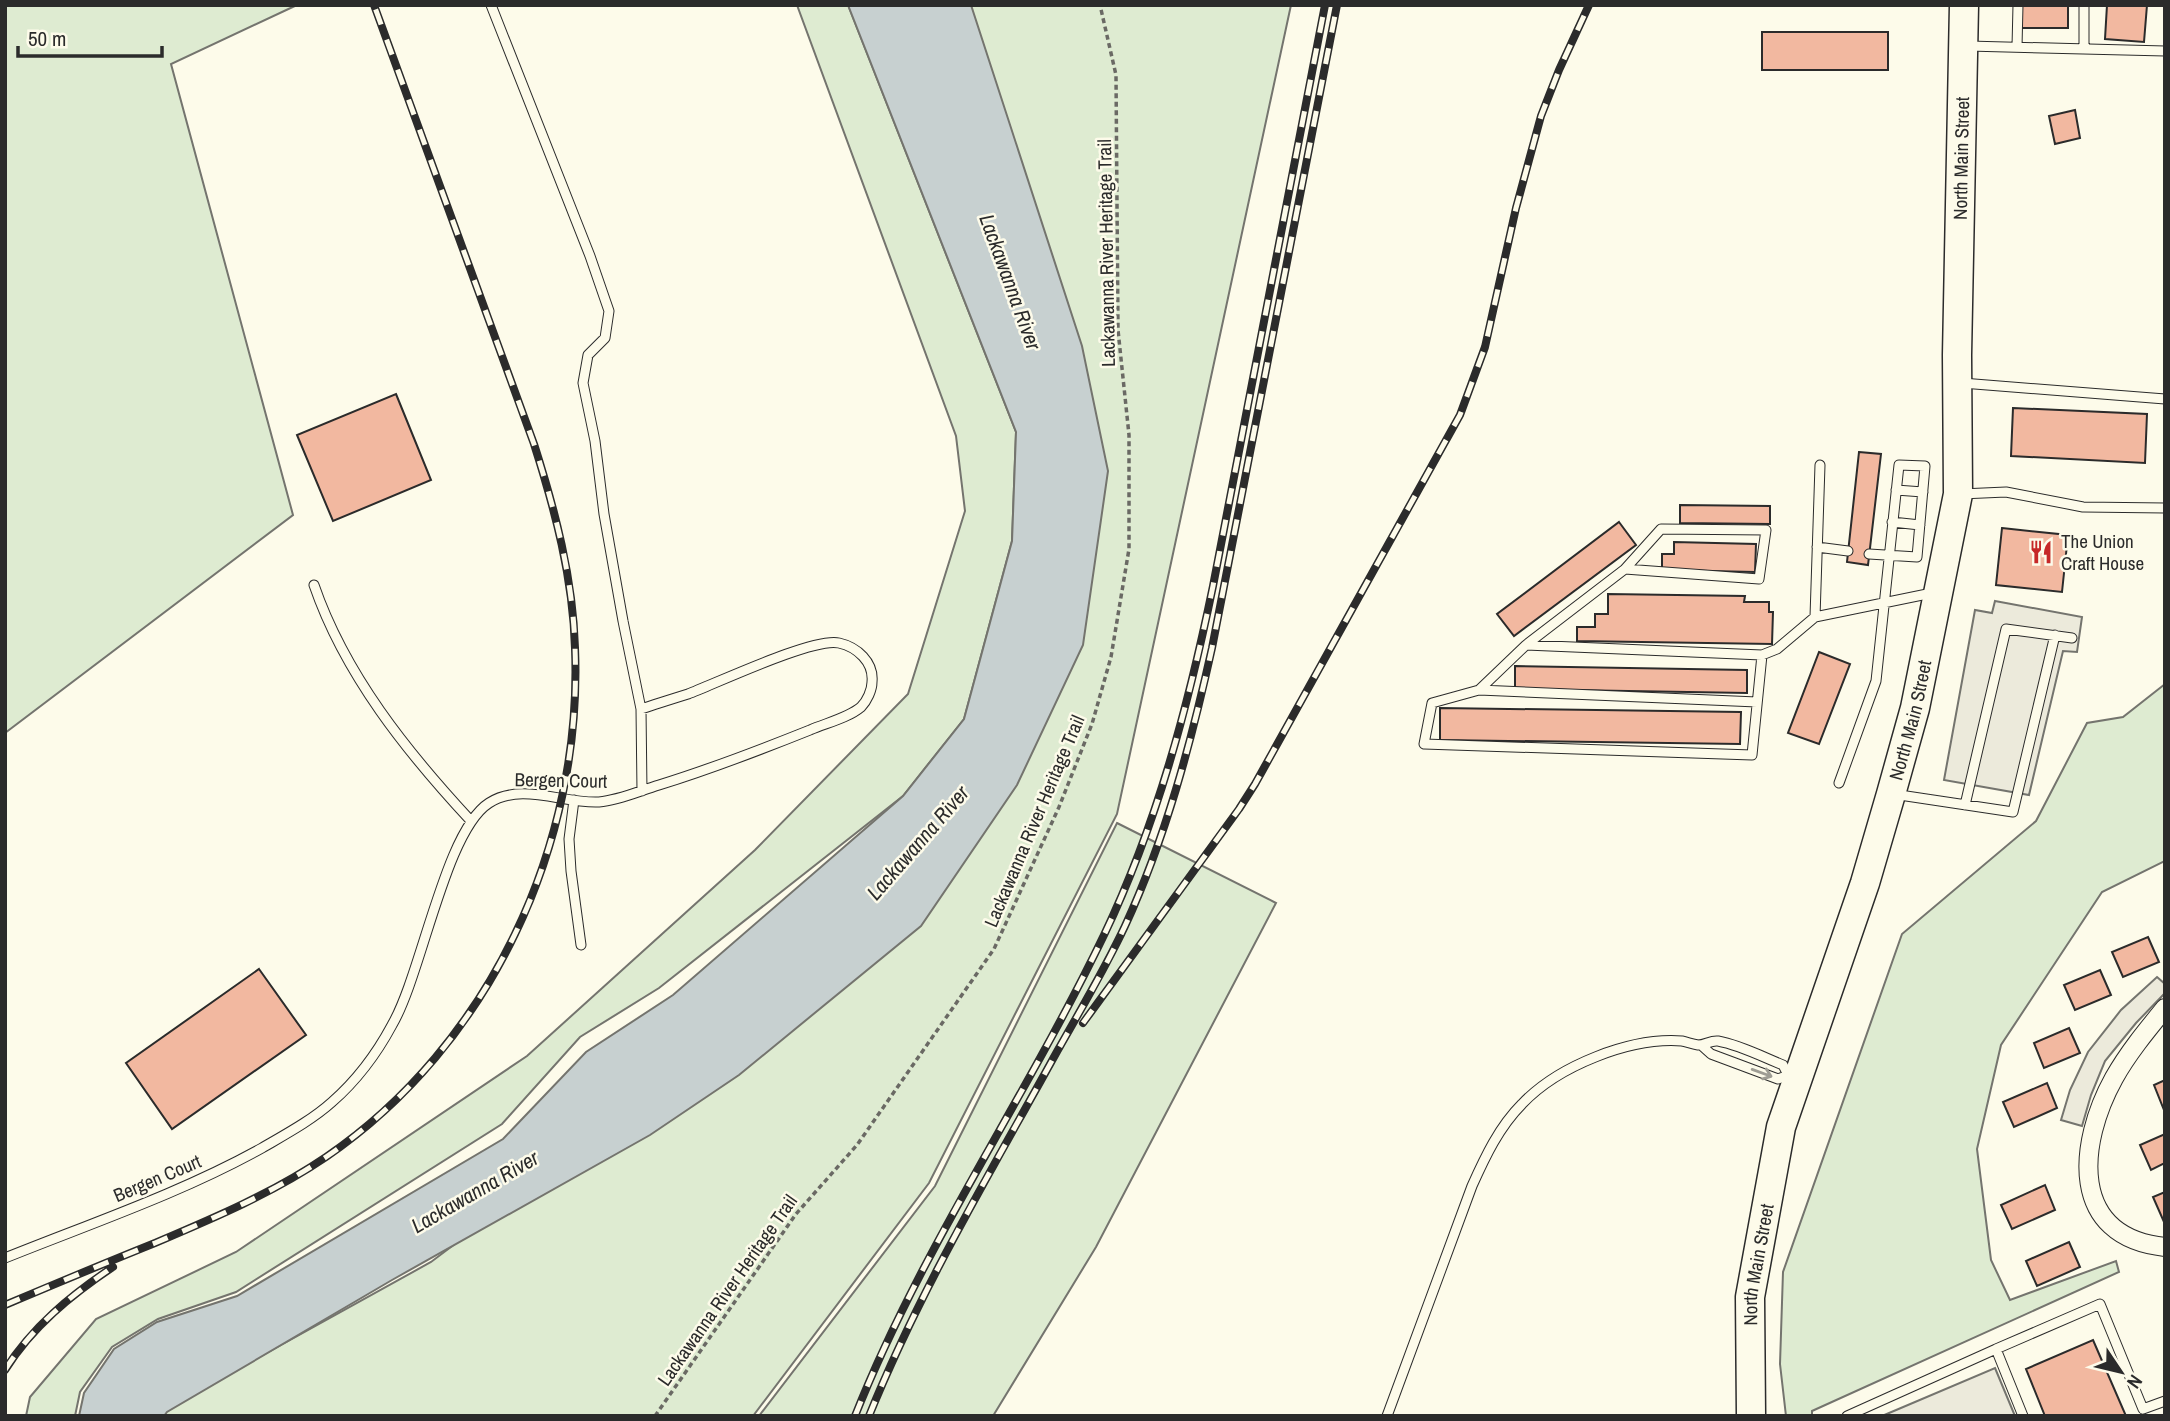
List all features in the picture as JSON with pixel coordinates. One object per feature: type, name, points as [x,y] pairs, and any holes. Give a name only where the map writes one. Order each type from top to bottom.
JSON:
[{"type":"main road","name":"North Main Street","points":[[1751,1416],[1750,1297],[1781,1127],[1793,1076],[1865,883],[1891,794],[1915,708],[1958,494],[1957,382],[1964,5]]},
{"type":"street","points":[[2165,1008],[2140,1038],[2113,1079],[2097,1120],[2087,1165],[2090,1194],[2105,1221],[2121,1233],[2154,1246],[2165,1247]]},
{"type":"lane","points":[[491,5],[609,311],[605,338],[588,355],[583,383],[623,621],[641,709],[642,791]]},
{"type":"lane","points":[[2017,47],[2018,5]]},
{"type":"lane","points":[[2084,5],[2084,49]]},
{"type":"lane","points":[[1963,46],[2165,51]]},
{"type":"lane","points":[[1957,382],[2165,398]]},
{"type":"lane","points":[[1815,617],[1820,465]]},
{"type":"lane","points":[[1839,783],[1876,681],[1883,602],[1888,556],[1892,522],[1899,466],[1925,466],[1916,557],[1888,556],[1869,554]]},
{"type":"lane","points":[[1896,490],[1923,492]]},
{"type":"lane","points":[[1958,494],[2006,492],[2083,507],[2165,508]]},
{"type":"lane","points":[[1892,522],[1920,525]]},
{"type":"lane","points":[[1479,690],[1526,645],[1625,569],[1661,529],[1766,530],[1759,579],[1625,569]]},
{"type":"lane","points":[[1817,547],[1848,551]]},
{"type":"lane","points":[[314,585],[322,609],[366,690],[424,770],[471,821]]},
{"type":"lane","points":[[1526,645],[1762,655],[1777,649],[1815,617],[1938,592]]},
{"type":"lane","points":[[1965,805],[2006,628],[2072,638]]},
{"type":"lane","points":[[1891,794],[2013,812],[2055,635]]},
{"type":"lane","name":"Bergen Court","points":[[5,1258],[180,1189],[279,1138],[332,1102],[362,1070],[394,1022],[410,987],[450,863],[471,821],[492,800],[513,794],[601,802],[642,791],[755,752],[859,708],[871,690],[872,670],[857,651],[847,645],[827,642],[641,709]]},
{"type":"lane","points":[[1757,702],[1479,690],[1432,704],[1424,744],[1752,755],[1762,655]]},
{"type":"lane","points":[[574,800],[569,839],[570,871],[581,946]]},
{"type":"lane","points":[[1387,1416],[1472,1186],[1487,1153],[1505,1124],[1542,1086],[1569,1068],[1611,1052],[1644,1043],[1681,1041],[1701,1045],[1716,1040],[1783,1065],[1793,1076]]},
{"type":"lane","points":[[1701,1045],[1710,1054],[1778,1079],[1793,1076]]},
{"type":"lane","points":[[1847,1416],[2100,1304],[2143,1409],[2165,1401]]},
{"type":"lane","points":[[1996,1349],[2023,1416]]},
{"type":"path","name":"Lackawanna River Heritage Trail","points":[[655,1416],[796,1214],[857,1145],[994,949],[1059,807],[1092,724],[1111,657],[1129,536],[1129,435],[1118,330],[1116,75],[1100,5]]},
{"type":"green space","points":[[5,5],[297,5],[171,64],[293,515],[5,733]]},
{"type":"green space","points":[[797,5],[848,5],[1016,432],[1012,541],[964,719],[903,796],[659,988],[580,1037],[502,1124],[236,1292],[158,1319],[112,1347],[80,1392],[75,1416],[26,1416],[30,1397],[96,1319],[236,1252],[527,1056],[755,850],[908,694],[965,511],[956,436]]},
{"type":"green space","points":[[960,5],[1291,5],[1117,814],[929,1183],[753,1416],[146,1416],[431,1262],[629,1113],[844,976],[1039,586]]},
{"type":"green space","points":[[2165,684],[2165,861],[2102,892],[2001,1045],[1977,1149],[1991,1260],[2010,1300],[2116,1261],[2119,1272],[1812,1411],[1812,1416],[1786,1416],[1780,1364],[1783,1272],[1902,934],[2036,821],[2087,723],[2123,717]]},
{"type":"green space","points":[[1117,823],[1276,903],[1096,1247],[993,1416],[759,1416],[935,1186]]},
{"type":"shaded area","points":[[1995,601],[2082,617],[2077,652],[2063,651],[2029,795],[1944,780],[1975,610],[1992,613]]},
{"type":"shaded area","points":[[2157,977],[2165,984],[2165,993],[2105,1061],[2082,1126],[2061,1120],[2070,1090],[2088,1052],[2121,1010]]},
{"type":"shaded area","points":[[1995,1368],[2015,1416],[1882,1416]]},
{"type":"water","name":"Lackawanna River","points":[[848,5],[971,5],[1082,346],[1108,471],[1083,645],[1017,785],[921,926],[739,1075],[650,1135],[392,1280],[164,1416],[79,1416],[84,1393],[114,1349],[157,1322],[237,1296],[503,1139],[586,1052],[673,995],[903,796],[964,719],[1012,541],[1016,432]]},
{"type":"building","points":[[2019,5],[2068,5],[2068,28],[2019,28]]},
{"type":"building","points":[[2107,5],[2147,5],[2144,42],[2105,39]]},
{"type":"building","points":[[1762,32],[1888,32],[1888,70],[1762,70]]},
{"type":"building","points":[[2075,110],[2080,138],[2055,144],[2049,116]]},
{"type":"building","points":[[396,394],[431,480],[333,521],[297,435]]},
{"type":"building","points":[[2013,408],[2147,414],[2145,463],[2011,456]]},
{"type":"building","points":[[1859,452],[1881,454],[1868,565],[1847,562]]},
{"type":"building","points":[[1680,505],[1770,506],[1770,524],[1680,523]]},
{"type":"building","points":[[1619,522],[1636,545],[1514,636],[1497,614]]},
{"type":"building","points":[[2002,528],[2068,535],[2062,592],[1996,585]]},
{"type":"building","points":[[1674,542],[1756,544],[1755,572],[1662,570],[1662,554],[1674,554]]},
{"type":"building","points":[[1608,594],[1745,596],[1744,602],[1769,602],[1769,612],[1773,612],[1772,644],[1577,641],[1577,627],[1595,627],[1595,614],[1608,614]]},
{"type":"building","points":[[1819,652],[1850,664],[1819,744],[1788,733]]},
{"type":"building","points":[[1515,666],[1747,670],[1747,693],[1515,689]]},
{"type":"building","points":[[1440,708],[1741,712],[1740,744],[1440,740]]},
{"type":"building","points":[[2148,937],[2159,962],[2123,977],[2112,952]]},
{"type":"building","points":[[259,969],[306,1035],[172,1129],[126,1063]]},
{"type":"building","points":[[2100,970],[2111,995],[2075,1010],[2064,985]]},
{"type":"building","points":[[2069,1028],[2080,1053],[2044,1068],[2034,1043]]},
{"type":"building","points":[[2165,1080],[2165,1110],[2164,1110],[2154,1085]]},
{"type":"building","points":[[2047,1083],[2057,1108],[2014,1127],[2003,1102]]},
{"type":"building","points":[[2165,1134],[2165,1163],[2151,1170],[2140,1145]]},
{"type":"building","points":[[2045,1185],[2055,1210],[2012,1229],[2001,1205]]},
{"type":"building","points":[[2165,1192],[2165,1221],[2164,1222],[2153,1197]]},
{"type":"building","points":[[2069,1242],[2080,1267],[2037,1286],[2026,1261]]},
{"type":"building","points":[[2093,1340],[2126,1416],[2045,1416],[2026,1369]]},
{"type":"railway","points":[[5,1305],[177,1234],[264,1193],[326,1157],[384,1111],[435,1058],[479,998],[515,934],[543,866],[563,794],[573,722],[574,622],[567,570],[556,519],[534,444],[374,5]]},
{"type":"railway","points":[[855,1416],[911,1292],[1074,996],[1123,893],[1155,808],[1182,720],[1213,586],[1325,5]]},
{"type":"railway","points":[[869,1416],[933,1278],[1117,943],[1140,892],[1165,824],[1186,754],[1212,648],[1337,5]]},
{"type":"railway","points":[[1083,1023],[1255,784],[1460,415],[1485,347],[1516,208],[1541,116],[1589,5]]},
{"type":"railway","points":[[5,1370],[27,1340],[53,1313],[113,1267]]},
{"type":"place","name":"The Union Craft House","points":[[2041,552]]}]
